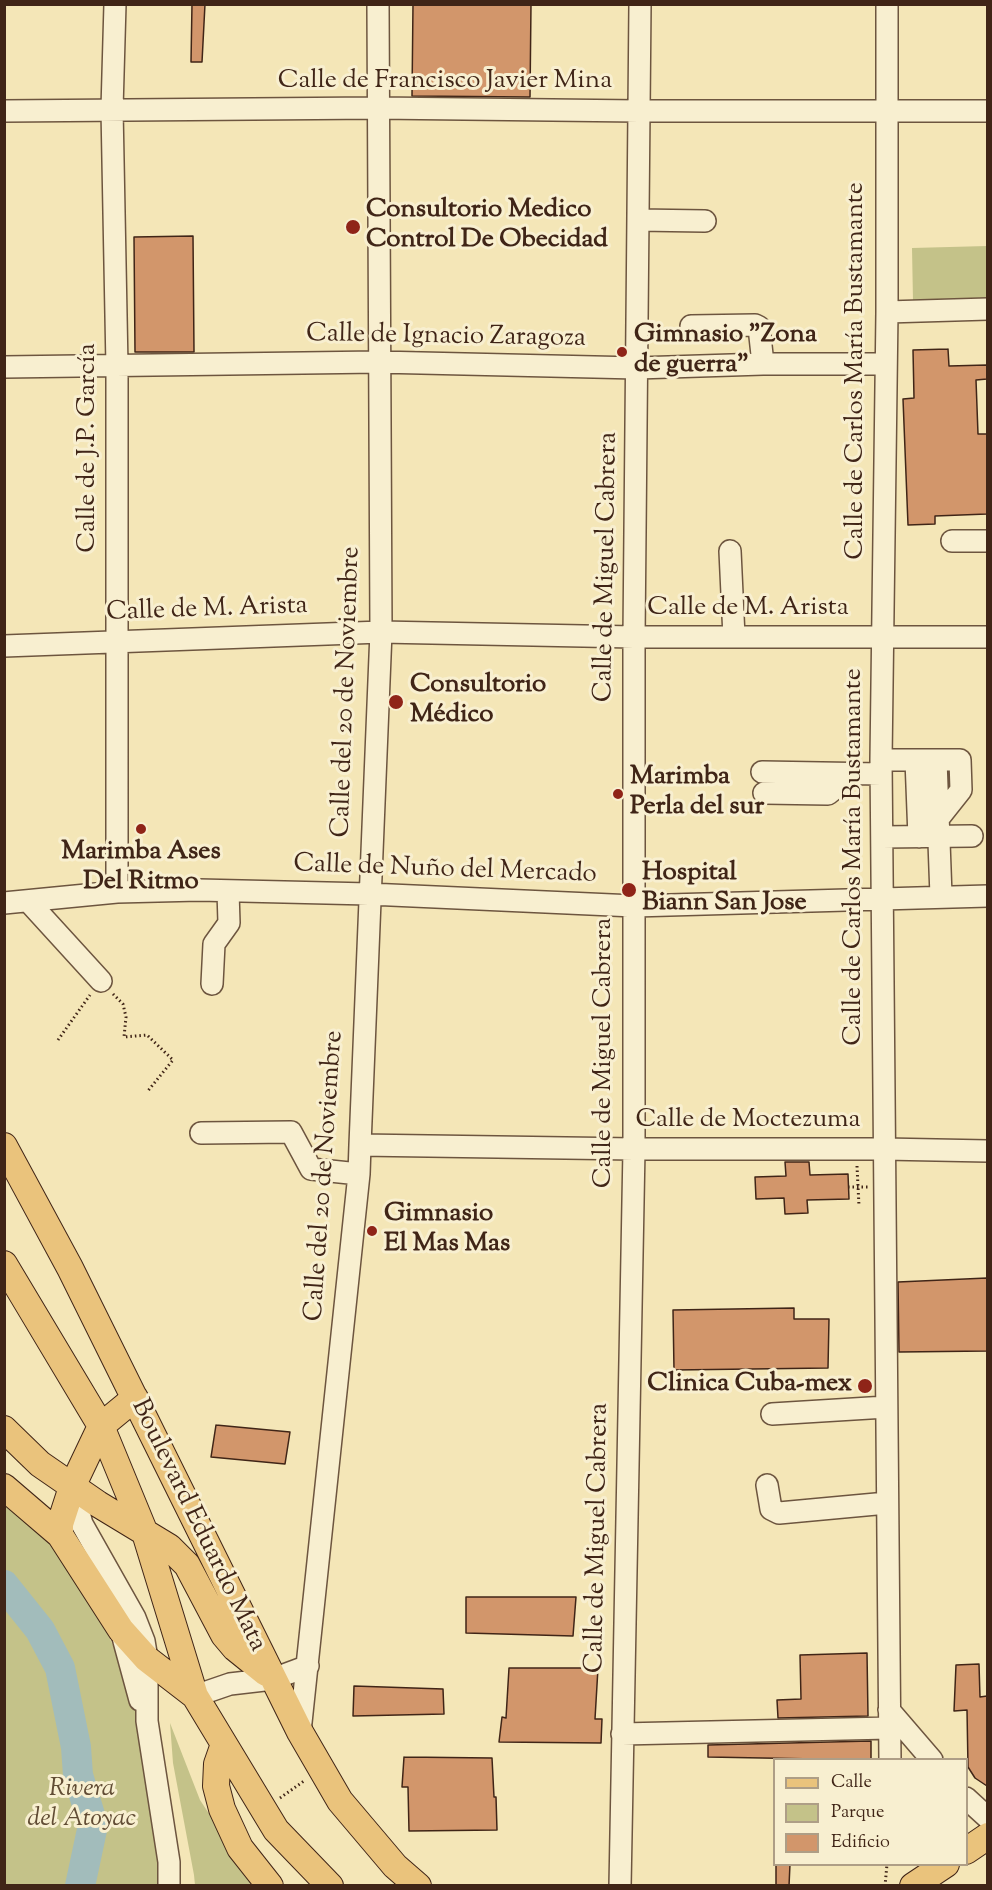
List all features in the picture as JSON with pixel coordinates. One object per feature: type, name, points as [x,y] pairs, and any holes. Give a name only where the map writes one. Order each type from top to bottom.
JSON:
[{"type":"main road","name":"Boulevard Eduardo Mata","points":[[4,1146],[70,1268],[300,1732],[340,1801],[395,1866],[418,1886]]},
{"type":"main road","name":"Boulevard Eduardo Mata","points":[[4,1264],[101,1426],[145,1533],[195,1696],[276,1830],[330,1886]]},
{"type":"main road","points":[[60,1535],[60,1524],[72,1487],[101,1426],[135,1398]]},
{"type":"main road","points":[[7,1427],[40,1464],[72,1487],[169,1547],[187,1565],[224,1635],[235,1648],[273,1679]]},
{"type":"main road","points":[[12,1493],[32,1497],[39,1493],[44,1486],[40,1464]]},
{"type":"main road","points":[[12,1493],[60,1535],[121,1630],[147,1659],[195,1696]]},
{"type":"main road","points":[[225,1744],[217,1764],[216,1786],[222,1809],[240,1848],[270,1886]]},
{"type":"main road","points":[[968,1850],[987,1836]]},
{"type":"main road","points":[[913,1886],[943,1866]]},
{"type":"street","name":"Calle de J.P. García","points":[[115,4],[112,109],[117,367],[117,892]]},
{"type":"street","name":"Calle del 20 de Noviembre","points":[[300,1732],[360,1145],[381,632],[378,4]]},
{"type":"street","name":"Calle de Miguel Cabrera","points":[[620,1886],[634,1149],[634,637],[640,4]]},
{"type":"street","name":"Calle de Carlos María Bustamante","points":[[887,4],[887,312],[881,767],[890,1758]]},
{"type":"street","name":"Calle de Francisco Javier Mina","points":[[4,111],[377,108],[987,111]]},
{"type":"street","points":[[638,219],[705,220]]},
{"type":"street","points":[[887,312],[987,309]]},
{"type":"street","points":[[691,326],[755,325],[759,327],[763,364]]},
{"type":"street","name":"Calle de Ignacio Zaragoza","points":[[4,367],[378,362],[637,368],[763,364],[886,364]]},
{"type":"street","points":[[952,541],[987,541]]},
{"type":"street","points":[[730,551],[734,637]]},
{"type":"street","name":"Calle de M. Arista","points":[[4,646],[381,632],[634,637],[987,637]]},
{"type":"street","points":[[763,782],[854,773],[926,760],[932,831],[941,896]]},
{"type":"street","points":[[882,837],[932,831],[972,836]]},
{"type":"street","points":[[212,984],[214,944],[229,923],[228,891]]},
{"type":"street","name":"Calle de Nuño del Mercado","points":[[4,903],[117,892],[228,891],[369,894],[634,906],[987,896]]},
{"type":"street","points":[[28,902],[101,981]]},
{"type":"street","points":[[201,1133],[291,1132],[311,1169],[358,1174]]},
{"type":"street","name":"Calle de Moctezuma","points":[[360,1145],[987,1151]]},
{"type":"street","points":[[772,1414],[886,1407]]},
{"type":"street","points":[[767,1485],[771,1509],[779,1514],[887,1503]]},
{"type":"street","points":[[72,1487],[82,1524],[135,1618],[144,1641],[147,1659],[147,1721]]},
{"type":"street","points":[[121,1630],[147,1721],[169,1862],[169,1886]]},
{"type":"street","points":[[195,1696],[230,1684],[273,1679],[308,1666]]},
{"type":"street","points":[[622,1734],[889,1719],[930,1758]]},
{"type":"street","points":[[968,1799],[987,1818]]},
{"type":"path","points":[[58,1040],[101,981],[123,1004],[126,1017],[124,1037],[147,1035],[173,1060],[147,1092]]},
{"type":"path","points":[[857,1149],[859,1206]]},
{"type":"path","points":[[885,1886],[887,1866]]},
{"type":"green space","points":[[987,246],[987,299],[913,301],[912,248]]},
{"type":"green space","name":"Rivera del Atoyac","points":[[4,1487],[69,1548],[147,1721],[167,1885],[5,1885]]},
{"type":"green space","points":[[170,1723],[200,1800],[227,1841],[263,1885],[195,1885],[173,1763]]},
{"type":"building","points":[[192,4],[205,4],[202,62],[191,62]]},
{"type":"building","points":[[413,4],[531,4],[530,97],[412,96]]},
{"type":"building","points":[[193,236],[194,352],[135,352],[134,237]]},
{"type":"building","points":[[948,349],[949,366],[987,365],[987,379],[976,380],[978,434],[987,434],[987,514],[935,516],[935,524],[908,525],[903,399],[914,398],[913,350]]},
{"type":"building","points":[[785,1162],[809,1162],[810,1175],[848,1174],[849,1199],[807,1200],[808,1213],[785,1214],[784,1198],[756,1199],[755,1177],[786,1176]]},
{"type":"building","points":[[987,1278],[987,1351],[899,1352],[898,1282]]},
{"type":"building","points":[[794,1308],[794,1319],[829,1319],[828,1368],[674,1370],[673,1310]]},
{"type":"building","points":[[216,1425],[290,1432],[285,1464],[211,1457]]},
{"type":"building","points":[[466,1597],[576,1597],[573,1636],[466,1633]]},
{"type":"building","points":[[867,1653],[868,1716],[778,1718],[777,1700],[801,1699],[800,1655]]},
{"type":"building","points":[[979,1664],[980,1697],[987,1696],[987,1786],[975,1778],[968,1767],[967,1710],[954,1711],[956,1665]]},
{"type":"building","points":[[509,1668],[598,1668],[595,1719],[602,1719],[601,1743],[499,1742],[502,1717],[506,1718]]},
{"type":"building","points":[[354,1686],[443,1689],[444,1714],[353,1716]]},
{"type":"building","points":[[871,1741],[871,1758],[708,1757],[708,1745]]},
{"type":"building","points":[[404,1757],[492,1758],[497,1830],[409,1831],[408,1787],[402,1787]]},
{"type":"building","points":[[776,1866],[790,1866],[789,1886],[776,1886]]},
{"type":"waterway","points":[[4,1585],[40,1630],[60,1668],[76,1747],[78,1775],[93,1825],[80,1886]]},
{"type":"place","name":"Consultorio Medico Control De Obecidad","points":[[353,227]]},
{"type":"place","name":"Gimnasio \"Zona de guerra\"","points":[[622,352]]},
{"type":"place","name":"Consultorio Médico","points":[[396,702]]},
{"type":"place","name":"Marimba Perla del sur","points":[[618,794]]},
{"type":"place","name":"Marimba Ases Del Ritmo","points":[[141,829]]},
{"type":"place","name":"Hospital Biann San Jose","points":[[629,890]]},
{"type":"place","name":"Gimnasio El Mas Mas","points":[[372,1231]]},
{"type":"place","name":"Clinica Cuba-mex","points":[[865,1386]]}]
